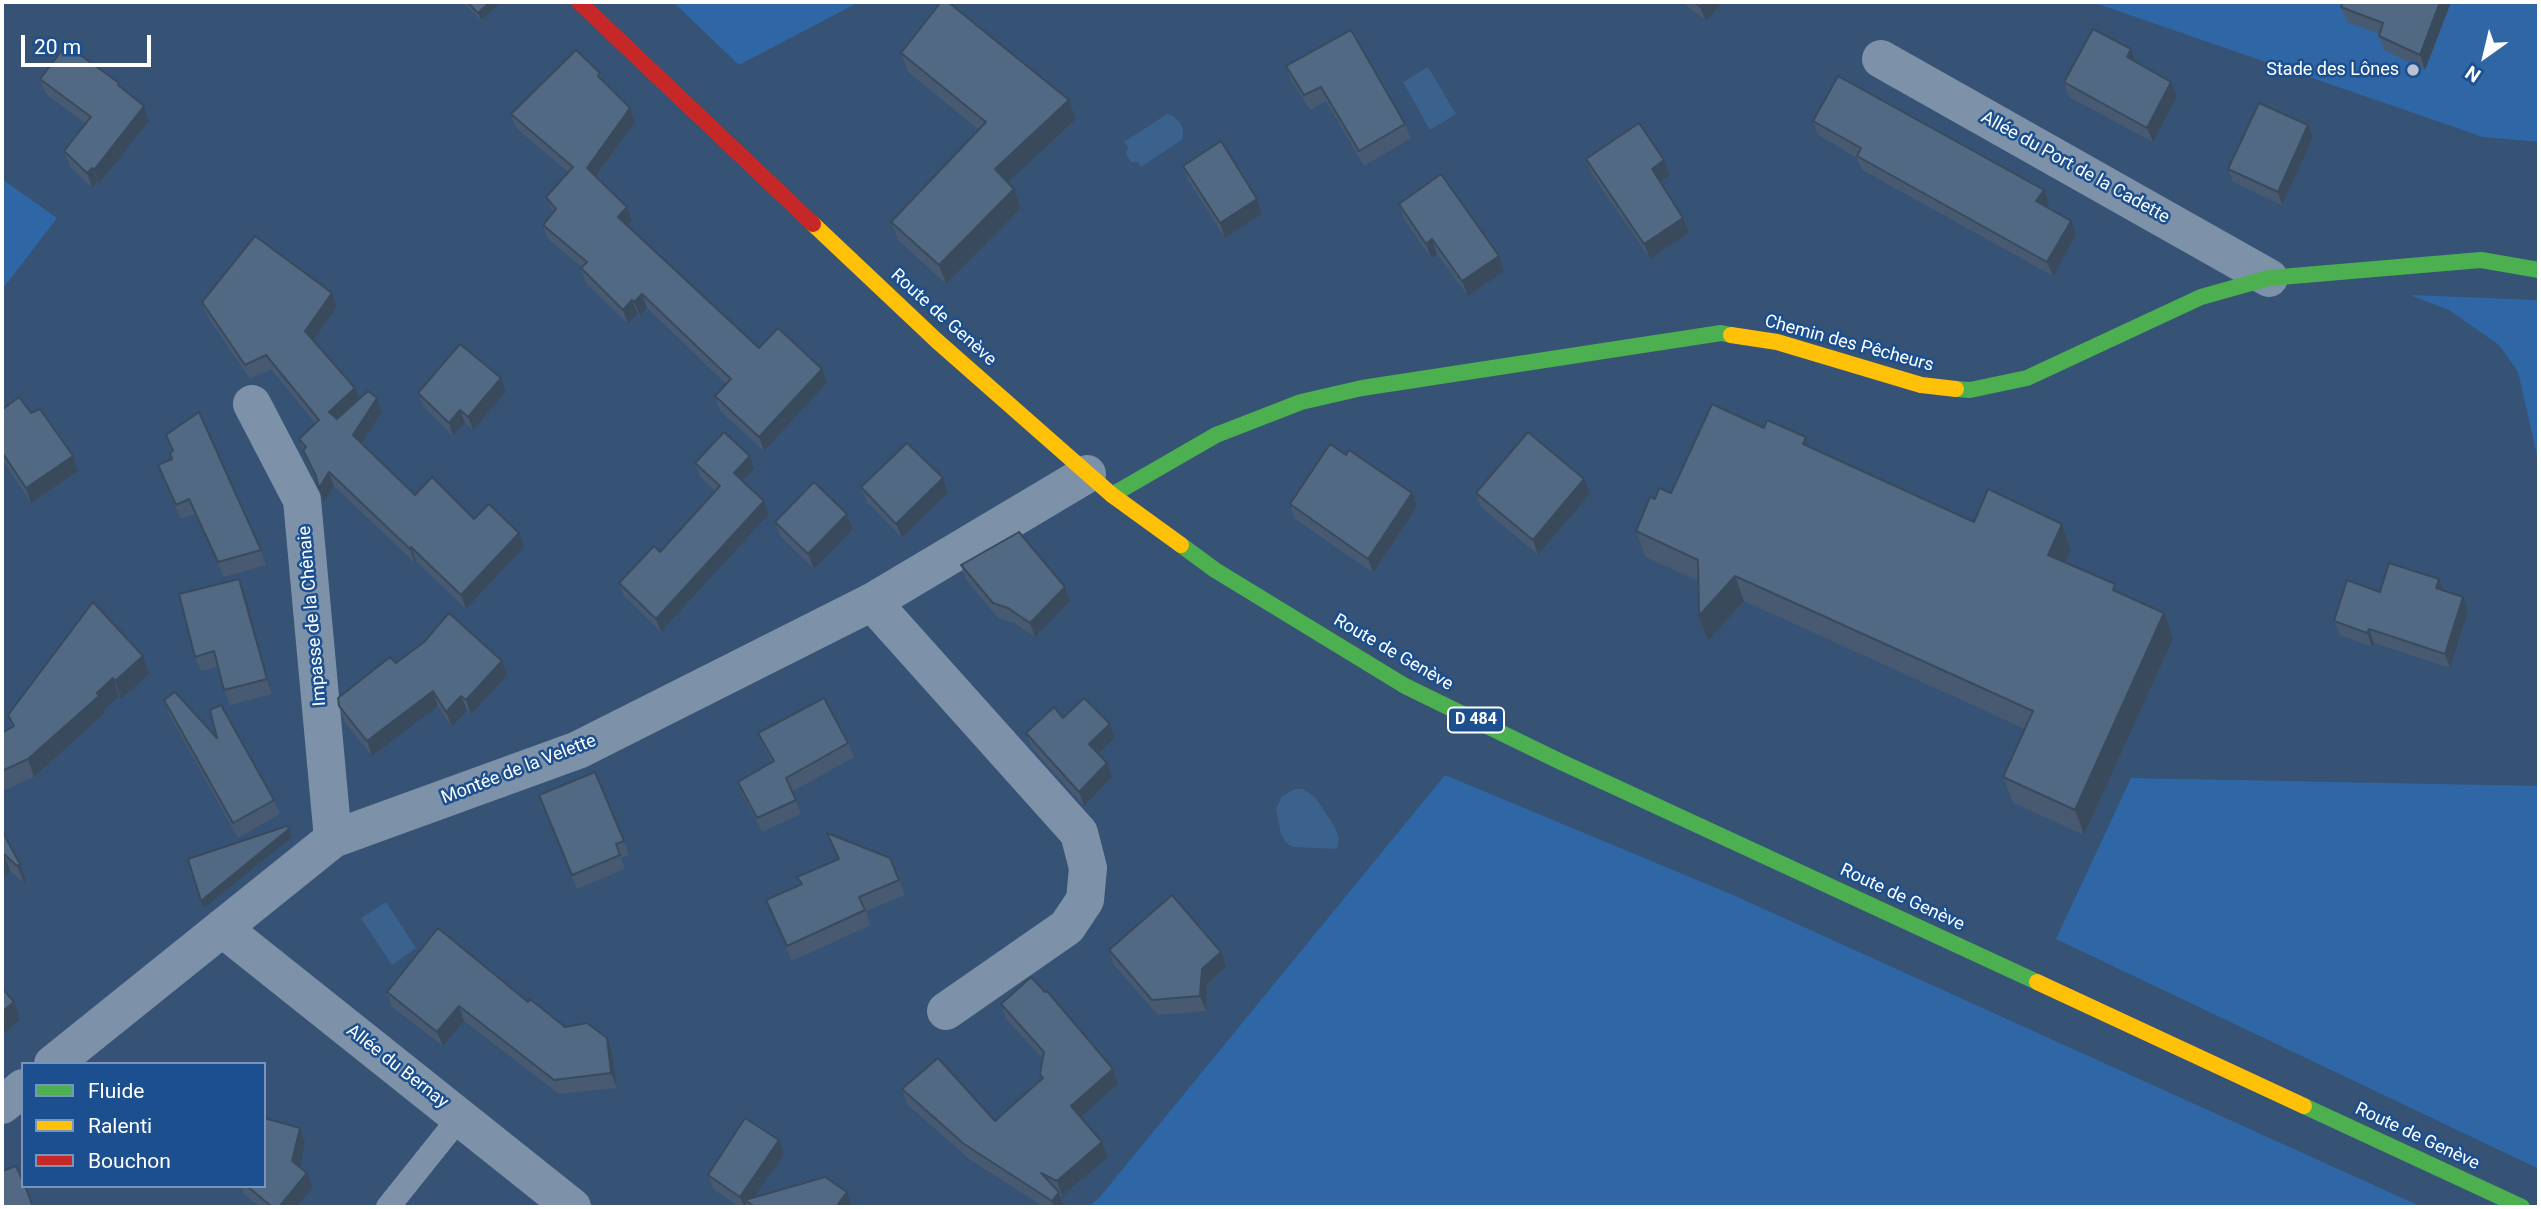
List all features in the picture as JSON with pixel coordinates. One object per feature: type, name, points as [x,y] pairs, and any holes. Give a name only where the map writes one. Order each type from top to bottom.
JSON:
[{"type":"main road","name":"Route de Genève","points":[[579,2],[927,332],[1100,484],[1215,570],[1405,686],[1572,767],[2522,1207]]},
{"type":"main road","name":"Chemin des Pêcheurs","points":[[1100,484],[1301,402],[1362,387],[1721,333],[1777,342],[1921,385],[1970,390],[2027,378],[2201,297],[2269,278],[2481,260],[2539,270]]},
{"type":"street","name":"Allée du Port de la Cadette","points":[[1881,59],[2269,278]]},
{"type":"street","name":"Impasse de la Chênaie","points":[[252,404],[302,500],[333,839]]},
{"type":"street","name":"Montée de la Velette","points":[[55,1062],[333,839],[578,750],[1100,484]]},
{"type":"street","points":[[872,602],[1079,833],[1088,868],[1085,900],[1067,928],[946,1011]]},
{"type":"street","name":"Allée du Bernay","points":[[222,928],[572,1207]]},
{"type":"street","points":[[2,1105],[21,1090]]},
{"type":"lane","points":[[388,1207],[460,1117]]},
{"type":"shaded area","points":[[673,2],[859,2],[739,65]]},
{"type":"shaded area","name":"Stade des Lônes","points":[[2092,2],[2539,2],[2539,142],[2483,137]]},
{"type":"shaded area","points":[[1428,67],[1456,114],[1430,130],[1403,82]]},
{"type":"shaded area","points":[[1167,114],[1180,122],[1183,139],[1141,167],[1138,162],[1131,162],[1126,155],[1128,147],[1124,142]]},
{"type":"shaded area","points":[[2,179],[57,218],[2,290]]},
{"type":"shaded area","points":[[2410,295],[2539,300],[2539,464],[2518,372],[2499,345],[2449,310]]},
{"type":"shaded area","points":[[1445,775],[1733,895],[2422,1207],[1089,1207]]},
{"type":"shaded area","points":[[2131,778],[2539,786],[2539,1169],[2056,939]]},
{"type":"shaded area","points":[[1295,789],[1303,789],[1316,798],[1339,838],[1337,849],[1292,847],[1286,843],[1281,834],[1276,809],[1282,796]]},
{"type":"shaded area","points":[[386,902],[416,948],[392,965],[361,918]]},
{"type":"building","points":[[467,2],[490,2],[478,13]]},
{"type":"building","points":[[941,2],[948,2],[1069,100],[995,169],[1014,189],[939,265],[891,222],[986,122],[901,53]]},
{"type":"building","points":[[2343,2],[2440,2],[2420,55],[2379,36],[2383,23],[2341,7]]},
{"type":"building","points":[[2093,29],[2131,49],[2127,57],[2171,82],[2147,128],[2064,82]]},
{"type":"building","points":[[1351,30],[1405,124],[1359,151],[1321,87],[1304,95],[1286,66]]},
{"type":"building","points":[[66,45],[119,83],[118,85],[144,106],[94,170],[92,168],[87,173],[64,151],[91,117],[40,79]]},
{"type":"building","points":[[576,50],[630,108],[587,168],[627,207],[618,217],[759,348],[778,328],[822,369],[759,437],[715,396],[731,379],[642,294],[623,310],[581,268],[587,262],[543,225],[556,209],[546,197],[573,167],[511,114]]},
{"type":"building","points":[[1838,76],[2044,190],[2036,201],[2071,221],[2047,262],[1857,156],[1861,148],[1813,121]]},
{"type":"building","points":[[2259,103],[2308,125],[2278,192],[2228,169]]},
{"type":"building","points":[[1639,123],[1664,160],[1652,169],[1683,218],[1644,244],[1586,159]]},
{"type":"building","points":[[1221,141],[1257,199],[1220,223],[1183,166]]},
{"type":"building","points":[[1441,174],[1499,256],[1462,281],[1432,239],[1426,244],[1399,204]]},
{"type":"building","points":[[255,236],[332,293],[305,331],[355,388],[329,412],[337,419],[368,391],[377,398],[353,435],[415,495],[432,477],[474,519],[489,504],[519,533],[461,595],[329,472],[319,488],[303,450],[306,447],[299,439],[319,420],[266,355],[245,365],[202,302]]},
{"type":"building","points":[[460,344],[501,378],[468,417],[460,410],[449,423],[418,393]]},
{"type":"building","points":[[19,397],[31,413],[40,409],[73,456],[26,488],[2,452],[2,410]]},
{"type":"building","points":[[1712,404],[1764,428],[1767,420],[1806,437],[1803,444],[1974,522],[1988,489],[2062,524],[2048,555],[2115,584],[2113,590],[2164,613],[2075,810],[2003,777],[2033,711],[1735,576],[1699,616],[1698,560],[1636,531],[1650,497],[1655,499],[1659,488],[1671,493]]},
{"type":"building","points":[[199,412],[261,550],[218,562],[189,499],[176,505],[158,465],[172,459],[170,453],[173,451],[166,435]]},
{"type":"building","points":[[724,432],[750,456],[734,473],[764,501],[656,619],[619,583],[654,546],[660,552],[720,486],[695,463]]},
{"type":"building","points":[[1528,432],[1584,479],[1533,540],[1476,493]]},
{"type":"building","points":[[907,443],[943,478],[896,524],[861,487]]},
{"type":"building","points":[[1330,444],[1346,455],[1349,450],[1412,493],[1368,559],[1290,504]]},
{"type":"building","points":[[814,482],[847,514],[808,554],[775,522]]},
{"type":"building","points":[[1019,532],[1065,587],[1030,623],[1008,608],[993,603],[961,565]]},
{"type":"building","points":[[2389,563],[2439,579],[2436,588],[2463,597],[2445,654],[2369,629],[2367,633],[2334,621],[2347,580],[2380,592]]},
{"type":"building","points":[[239,579],[267,679],[224,690],[214,651],[195,657],[179,594]]},
{"type":"building","points":[[93,602],[143,656],[115,681],[113,678],[97,693],[99,696],[28,759],[2,771],[2,733],[14,726],[8,715]]},
{"type":"building","points":[[449,613],[502,661],[466,700],[461,696],[446,712],[433,691],[367,741],[339,706],[338,698],[390,657],[396,663],[424,642]]},
{"type":"building","points":[[175,692],[217,738],[210,710],[221,705],[274,800],[233,823],[164,700]]},
{"type":"building","points":[[824,698],[848,743],[786,778],[796,800],[757,818],[738,782],[774,761],[758,733]]},
{"type":"building","points":[[1084,698],[1110,724],[1089,744],[1107,763],[1079,792],[1026,733],[1054,707],[1063,718]]},
{"type":"building","points":[[595,772],[624,841],[616,844],[620,855],[572,875],[539,795]]},
{"type":"building","points":[[287,826],[289,829],[201,901],[188,859]]},
{"type":"building","points":[[2,831],[20,864],[17,866],[4,854],[2,856]]},
{"type":"building","points":[[827,833],[890,858],[899,880],[859,897],[865,910],[787,946],[766,900],[802,884],[797,877],[839,859]]},
{"type":"building","points":[[1172,895],[1221,952],[1202,969],[1200,996],[1152,1000],[1109,950]]},
{"type":"building","points":[[438,928],[528,1002],[530,999],[565,1027],[587,1023],[607,1038],[611,1073],[554,1080],[459,1006],[437,1032],[387,992]]},
{"type":"building","points":[[1031,977],[1047,991],[1113,1069],[1071,1106],[1102,1142],[1057,1181],[1041,1173],[1059,1192],[1052,1201],[964,1144],[902,1089],[938,1058],[995,1121],[1043,1078],[1040,1074],[1044,1052],[1001,1004]]},
{"type":"building","points":[[2,988],[14,1002],[2,1012]]},
{"type":"building","points":[[745,1118],[779,1140],[740,1197],[708,1175]]},
{"type":"building","points":[[266,1119],[300,1128],[292,1161],[307,1173],[279,1207],[272,1207],[249,1188],[266,1188]]},
{"type":"building","points":[[16,1166],[21,1177],[21,1188],[26,1188],[33,1207],[2,1207],[2,1171]]},
{"type":"building","points":[[825,1177],[847,1192],[836,1207],[755,1207],[745,1200]]},
{"type":"traffic: fast","points":[[1956,389],[1970,390],[2027,378],[2201,297],[2269,278],[2481,260],[2539,270]]},
{"type":"traffic: fast","points":[[1112,495],[1216,435],[1301,402],[1362,388],[1721,333],[1731,335]]},
{"type":"traffic: fast","points":[[1181,545],[1215,570],[1405,686],[1559,761],[2037,982]]},
{"type":"traffic: fast","points":[[2304,1106],[2522,1207]]},
{"type":"traffic: slow","points":[[813,224],[937,341],[1112,495],[1181,545]]},
{"type":"traffic: slow","points":[[1731,335],[1777,342],[1921,385],[1956,389]]},
{"type":"traffic: slow","points":[[2037,982],[2304,1106]]},
{"type":"traffic: jam","points":[[579,2],[813,224]]},
{"type":"place","name":"Stade des Lônes","points":[[2413,70]]}]
